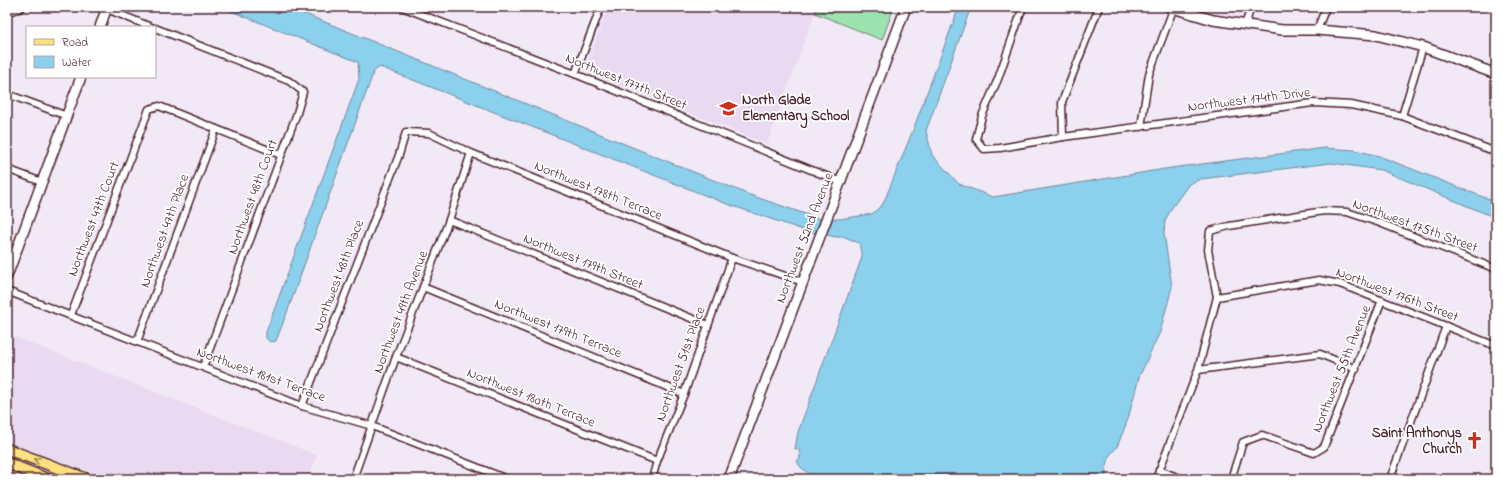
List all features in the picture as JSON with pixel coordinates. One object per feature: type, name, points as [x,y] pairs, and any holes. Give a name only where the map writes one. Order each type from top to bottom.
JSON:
[{"type":"main road","points":[[7,449],[87,479]]},
{"type":"main road","points":[[7,463],[47,479]]},
{"type":"street","name":"Northwest 177th Street","points":[[402,7],[575,74],[841,182]]},
{"type":"street","points":[[575,74],[601,9],[591,7]]},
{"type":"street","name":"Northwest 52nd Avenue","points":[[729,479],[906,7]]},
{"type":"street","name":"Northwest 174th Drive","points":[[1023,7],[998,79],[982,116],[976,139],[984,149],[1000,148],[1063,137],[1313,103],[1351,105],[1402,116],[1496,152]]},
{"type":"street","points":[[1063,137],[1062,102],[1099,7]]},
{"type":"street","points":[[1245,25],[1251,7]]},
{"type":"street","points":[[1317,30],[1326,7]]},
{"type":"street","points":[[7,12],[21,8]]},
{"type":"street","points":[[100,26],[107,8],[149,26]]},
{"type":"street","points":[[1141,127],[1149,74],[1172,8],[1213,20],[1282,30],[1317,30],[1376,35],[1423,47],[1496,74]]},
{"type":"street","name":"Northwest 48th Court","points":[[156,28],[289,81],[303,92],[297,113],[203,367]]},
{"type":"street","points":[[1402,116],[1423,47]]},
{"type":"street","points":[[7,276],[11,253],[42,182],[81,78]]},
{"type":"street","points":[[7,94],[67,116]]},
{"type":"street","name":"Northwest 47th Court","points":[[71,315],[149,109],[159,106],[216,129]]},
{"type":"street","points":[[216,129],[281,155]]},
{"type":"street","name":"Northwest 47th Place","points":[[137,342],[216,129]]},
{"type":"street","name":"Northwest 178th Terrace","points":[[399,155],[406,132],[429,133],[471,153],[732,258],[803,282]]},
{"type":"street","name":"Northwest 49th Avenue","points":[[353,479],[396,357],[449,220],[471,153]]},
{"type":"street","name":"Northwest 48th Place","points":[[302,406],[399,155]]},
{"type":"street","points":[[7,169],[42,182]]},
{"type":"street","name":"Northwest 175th Street","points":[[1217,297],[1208,250],[1210,231],[1229,226],[1324,211],[1347,212],[1380,223],[1496,269]]},
{"type":"street","name":"Northwest 179th Street","points":[[449,220],[708,325]]},
{"type":"street","name":"Northwest 51st Place","points":[[652,479],[657,461],[684,394],[732,258]]},
{"type":"street","name":"Northwest 176th Street","points":[[1217,297],[1319,280],[1340,284],[1496,346]]},
{"type":"street","name":"Northwest 179th Terrace","points":[[423,287],[684,394]]},
{"type":"street","name":"Northwest 181st Terrace","points":[[7,290],[302,406],[372,426],[507,479]]},
{"type":"street","points":[[1156,479],[1198,370],[1217,297]]},
{"type":"street","name":"Northwest 55th Avenue","points":[[1231,479],[1243,442],[1262,435],[1314,453],[1324,447],[1382,300]]},
{"type":"street","points":[[1390,479],[1446,326]]},
{"type":"street","points":[[1198,370],[1320,354],[1356,368]]},
{"type":"street","name":"Northwest 180th Terrace","points":[[396,357],[657,461]]},
{"type":"street","points":[[1159,470],[1182,479]]},
{"type":"shaded area","name":"North Glade Elementary School","points":[[608,7],[817,7],[767,144],[589,73],[586,66]]},
{"type":"shaded area","points":[[7,334],[317,455],[309,479],[7,479]]},
{"type":"green space","points":[[817,7],[894,7],[882,40],[815,13]]},
{"type":"water","points":[[221,7],[288,7],[750,195],[820,219],[840,219],[872,214],[883,204],[913,130],[959,7],[971,7],[926,131],[932,155],[959,184],[993,197],[1171,168],[1325,148],[1355,150],[1379,156],[1496,202],[1496,218],[1381,170],[1331,163],[1201,179],[1189,184],[1171,209],[1165,221],[1164,233],[1172,287],[1160,332],[1139,377],[1128,419],[1117,447],[1109,456],[1106,479],[821,479],[807,472],[801,467],[797,461],[800,459],[799,449],[795,449],[798,432],[862,257],[859,243],[845,237],[836,237],[806,231],[727,204],[380,67],[374,71],[276,341],[270,342],[266,338],[266,332],[359,79],[358,62]]},
{"type":"place","name":"North Glade Elementary School","points":[[729,108]]},
{"type":"place","name":"Saint Anthonys Church","points":[[1475,441]]}]
